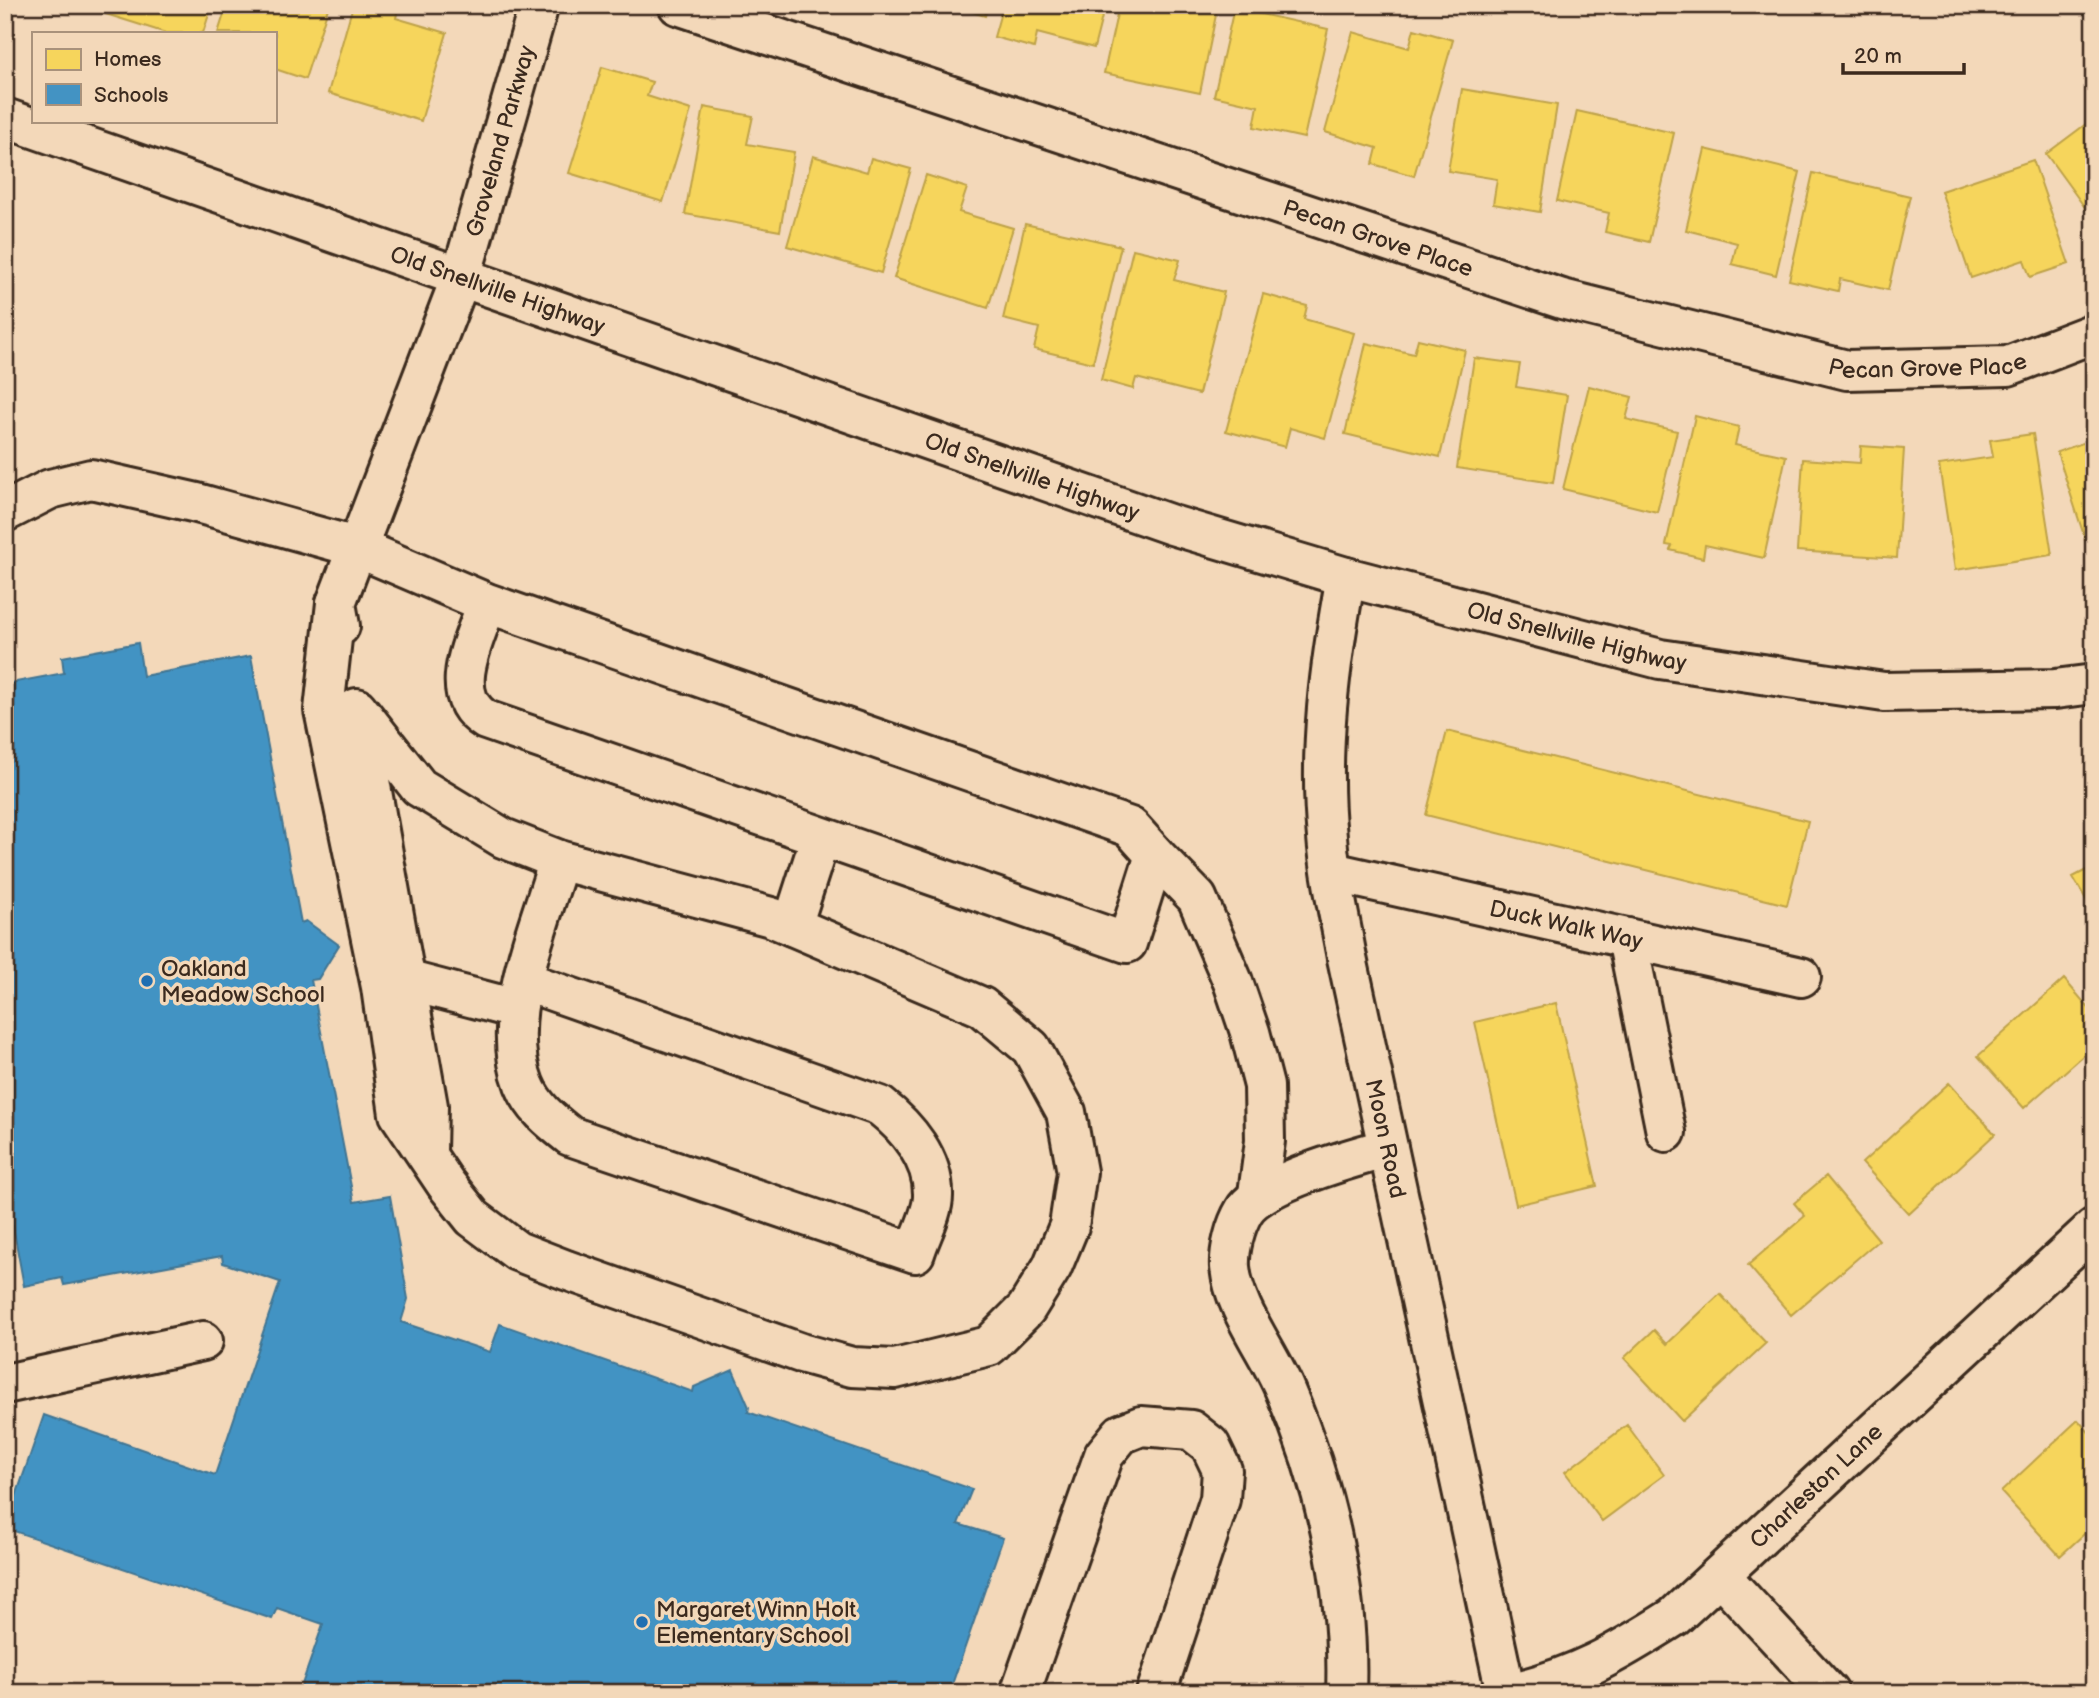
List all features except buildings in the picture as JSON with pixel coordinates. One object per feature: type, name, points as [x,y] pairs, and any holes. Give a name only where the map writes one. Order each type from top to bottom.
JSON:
[{"type":"street","name":"Groveland Parkway","points":[[358,708],[419,788],[503,838],[559,860],[771,917],[982,1007],[1031,1048],[1066,1112],[1077,1172],[1069,1226],[1052,1267],[1027,1309],[989,1346],[895,1369],[852,1367],[801,1353],[517,1251],[473,1218],[446,1184],[399,1114],[381,987],[324,710],[335,603],[461,277],[539,5]]},
{"type":"street","name":"Pecan Grove Place","points":[[678,5],[1562,299],[1847,370],[2008,366],[2094,333]]},
{"type":"street","name":"Old Snellville Highway","points":[[5,118],[1172,525],[1346,577],[1660,659],[1884,692],[2055,689],[2094,684]]},
{"type":"street","points":[[5,512],[50,489],[91,479],[197,503],[356,547],[486,603],[1130,827],[1197,898],[1233,982],[1264,1086],[1265,1141],[1258,1194]]},
{"type":"street","name":"Moon Road","points":[[1346,577],[1333,643],[1324,761],[1326,837],[1346,958],[1507,1693]]},
{"type":"street","points":[[335,603],[358,708],[428,1106],[427,1152]]},
{"type":"street","points":[[486,603],[468,659],[463,689],[468,704],[486,720],[820,839],[1127,943],[1155,855]]},
{"type":"street","points":[[792,926],[820,839]]},
{"type":"street","points":[[405,980],[520,995],[880,1105],[903,1124],[928,1164],[934,1197],[915,1253],[570,1136],[542,1113],[524,1084],[520,995],[559,860]]},
{"type":"street","name":"Duck Walk Way","points":[[1332,872],[1801,977]]},
{"type":"street","points":[[1627,938],[1666,1132]]},
{"type":"street","points":[[1346,1693],[1345,1626],[1336,1562],[1315,1470],[1276,1368],[1234,1287],[1230,1266],[1237,1226],[1245,1209],[1258,1194],[1346,1159],[1388,1148]]},
{"type":"street","name":"Charleston Lane","points":[[1507,1693],[1559,1681],[1605,1661],[1674,1617],[2094,1228]]},
{"type":"street","points":[[5,1384],[203,1341]]},
{"type":"street","points":[[1020,1693],[1104,1455],[1121,1434],[1141,1426],[1167,1426],[1191,1430],[1210,1446],[1222,1470],[1220,1500],[1156,1693]]},
{"type":"street","points":[[1720,1575],[1829,1693]]},
{"type":"place","name":"Oakland Meadow School","points":[[147,981]]},
{"type":"place","name":"Margaret Winn Holt Elementary School","points":[[642,1622]]}]
